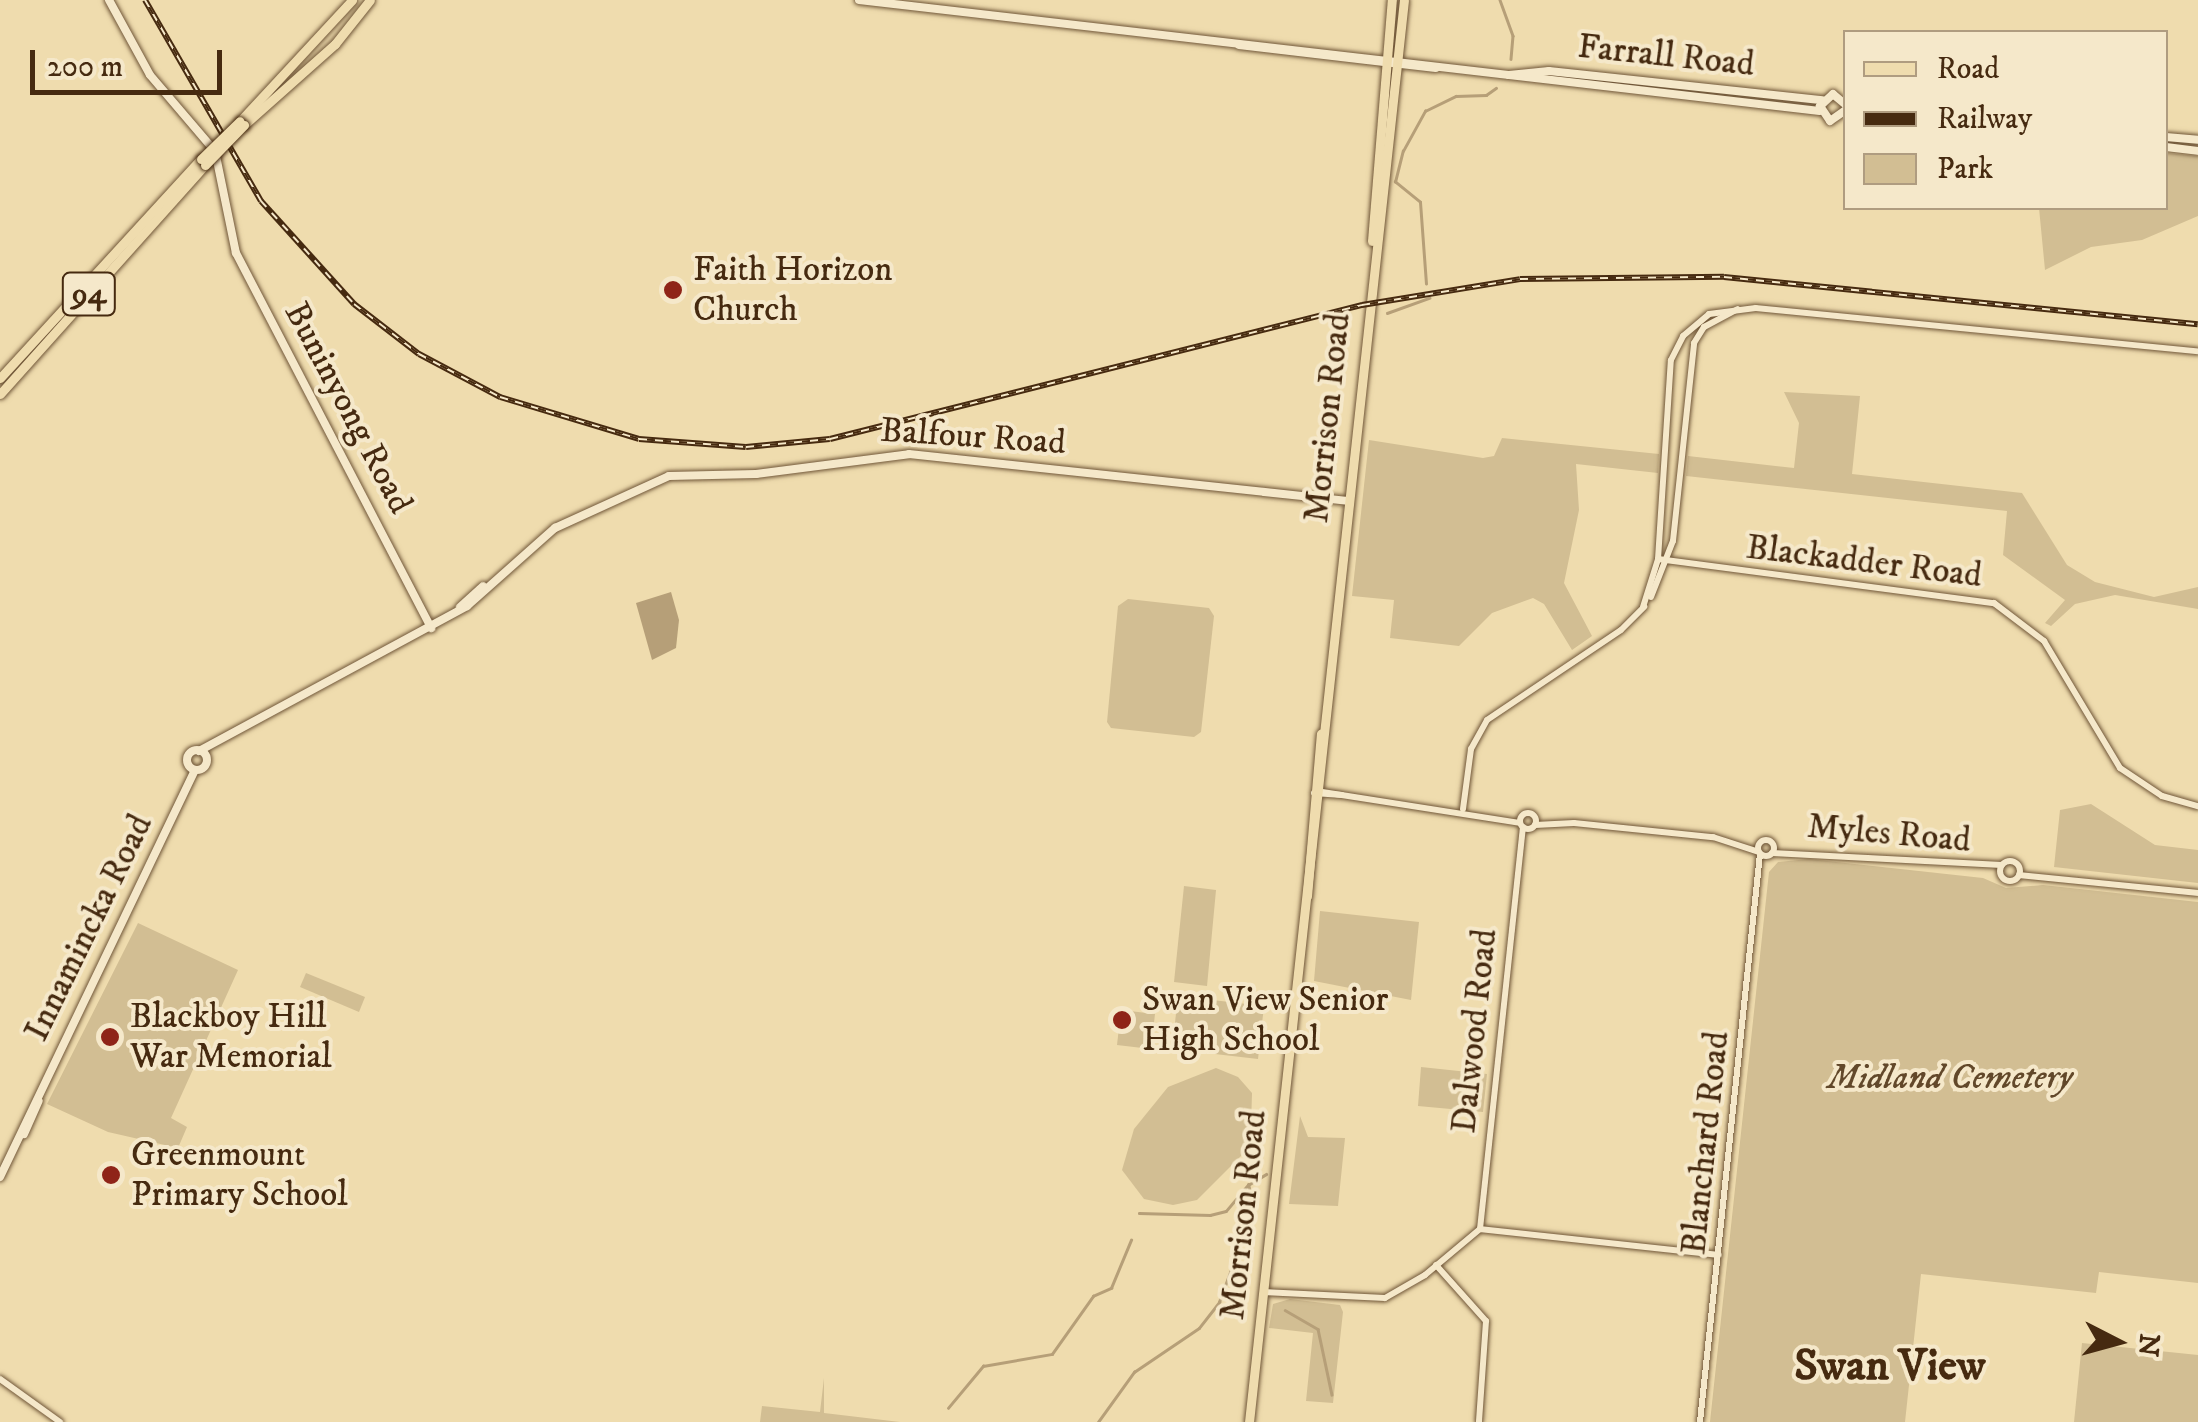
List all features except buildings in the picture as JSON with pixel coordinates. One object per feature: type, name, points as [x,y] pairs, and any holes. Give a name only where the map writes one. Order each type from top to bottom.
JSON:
[{"type":"main road","name":"Buninyong Road","points":[[109,0],[150,75],[201,132],[220,164],[230,233],[433,627]]},
{"type":"main road","name":"94","points":[[0,378],[242,123],[352,0]]},
{"type":"main road","name":"94","points":[[242,123],[335,44],[370,0]]},
{"type":"main road","name":"Farrall Road","points":[[859,0],[1391,64],[1658,88],[1820,111],[1830,120],[1843,110]]},
{"type":"main road","name":"Morrison Road","points":[[1249,1422],[1374,249],[1391,64],[1392,0]]},
{"type":"main road","name":"Morrison Road","points":[[1391,64],[1404,0]]},
{"type":"main road","name":"Farrall Road","points":[[1658,88],[1822,100],[1833,94],[1843,106]]},
{"type":"main road","points":[[1802,98],[1802,109]]},
{"type":"main road","points":[[1820,111],[1822,100]]},
{"type":"main road","points":[[2168,137],[2198,140]]},
{"type":"main road","points":[[2168,147],[2198,151]]},
{"type":"main road","name":"94","points":[[0,394],[203,162]]},
{"type":"main road","name":"Balfour Road","points":[[433,627],[555,528],[651,480],[876,456],[1347,501]]},
{"type":"main road","points":[[202,753],[204,768],[193,768],[189,755],[202,753],[227,732],[433,627]]},
{"type":"main road","name":"Innamincka Road","points":[[0,1177],[183,798],[193,768]]},
{"type":"street","points":[[1644,607],[1658,560],[1675,349],[1700,319],[1740,308],[2198,351]]},
{"type":"street","points":[[1462,809],[1471,749],[1490,716],[1621,630],[1644,607],[1669,563],[1694,344],[1710,322],[1740,308]]},
{"type":"street","points":[[1668,425],[1683,427]]},
{"type":"street","points":[[1665,494],[1677,496]]},
{"type":"street","name":"Blackadder Road","points":[[1658,560],[1994,603],[2044,641],[2120,768],[2162,796],[2198,806]]},
{"type":"street","name":"Myles Road","points":[[1318,792],[1462,809],[1528,823],[1551,822],[1745,845],[1764,851],[1986,868],[2012,861],[2022,872],[2198,893]]},
{"type":"street","name":"Dalwood Road","points":[[1480,1230],[1523,839],[1528,823]]},
{"type":"street","name":"Myles Road","points":[[1764,851],[1774,844]]},
{"type":"street","name":"Myles Road","points":[[1764,851],[1774,844]]},
{"type":"street","name":"Myles Road","points":[[1774,844],[1786,850]]},
{"type":"street","name":"Blanchard Road","points":[[1700,1422],[1764,851]]},
{"type":"street","name":"Myles Road","points":[[2001,875],[2002,865]]},
{"type":"street","name":"Myles Road","points":[[1986,868],[2009,881],[2022,872]]},
{"type":"street","points":[[1263,1292],[1374,1300],[1407,1288],[1480,1230],[1720,1255]]},
{"type":"street","points":[[1436,1266],[1486,1321],[1480,1422]]},
{"type":"street","points":[[0,1378],[60,1422]]},
{"type":"green space","points":[[2168,153],[2198,156],[2198,216],[2142,240],[2091,247],[2045,270],[2039,210],[2168,210]]},
{"type":"green space","points":[[1784,392],[1860,396],[1852,474],[2022,493],[2067,565],[2095,582],[2154,597],[2198,587],[2198,609],[2115,595],[2075,604],[2051,626],[2045,623],[2065,600],[2003,555],[2007,511],[1686,476],[1688,456],[1794,468],[1799,423]]},
{"type":"green space","points":[[1502,438],[1659,454],[1658,473],[1576,464],[1579,510],[1564,583],[1592,636],[1572,650],[1544,604],[1533,598],[1492,613],[1459,646],[1390,638],[1394,600],[1352,596],[1369,440],[1483,458],[1494,456]]},
{"type":"green space","points":[[1128,599],[1209,608],[1214,616],[1201,732],[1194,737],[1111,728],[1107,722],[1118,606]]},
{"type":"green space","points":[[2091,804],[2155,845],[2198,850],[2198,883],[2054,867],[2060,810]]},
{"type":"green space","name":"Midland Cemetery","points":[[1809,859],[1983,878],[2006,888],[2043,885],[2198,902],[2198,1283],[2099,1272],[2096,1293],[1921,1274],[1905,1422],[1710,1422],[1769,872],[1778,862]]},
{"type":"green space","points":[[1184,886],[1216,890],[1207,986],[1174,982]]},
{"type":"green space","points":[[1320,911],[1419,922],[1411,1000],[1314,981]]},
{"type":"green space","points":[[138,923],[238,970],[171,1118],[187,1127],[178,1148],[108,1132],[47,1104]]},
{"type":"green space","points":[[306,973],[365,997],[359,1012],[300,987]]},
{"type":"green space","points":[[1178,996],[1264,1006],[1258,1059],[1172,1049]]},
{"type":"green space","points":[[1121,1010],[1155,1014],[1151,1049],[1117,1045]]},
{"type":"green space","points":[[1421,1067],[1487,1074],[1483,1112],[1418,1106]]},
{"type":"green space","points":[[1216,1068],[1238,1077],[1252,1093],[1251,1126],[1241,1156],[1197,1200],[1173,1205],[1144,1199],[1122,1170],[1134,1129],[1168,1087]]},
{"type":"green space","points":[[1300,1116],[1308,1137],[1345,1138],[1338,1206],[1289,1204]]},
{"type":"green space","points":[[1290,1299],[1340,1305],[1343,1312],[1333,1403],[1306,1401],[1313,1333],[1269,1328],[1273,1304]]},
{"type":"green space","points":[[2082,1343],[2198,1355],[2198,1422],[2074,1422]]},
{"type":"green space","points":[[824,1378],[824,1413],[900,1422],[760,1422],[762,1406],[820,1412]]},
{"type":"shaded area","points":[[671,592],[679,620],[676,648],[652,660],[636,603]]},
{"type":"waterway","points":[[1500,0],[1513,36],[1511,59]]},
{"type":"waterway","points":[[1426,284],[1420,202],[1395,182],[1403,151],[1425,111],[1456,96],[1486,95],[1496,88]]},
{"type":"waterway","points":[[1387,313],[1429,298]]},
{"type":"waterway","points":[[1245,1232],[1254,1210],[1248,1185],[1266,1174]]},
{"type":"waterway","points":[[1139,1213],[1210,1215],[1226,1211],[1248,1185]]},
{"type":"waterway","points":[[948,1408],[983,1366],[1052,1354],[1093,1296],[1111,1288],[1131,1240]]},
{"type":"waterway","points":[[1098,1422],[1134,1372],[1199,1328],[1219,1302],[1239,1248]]},
{"type":"waterway","points":[[1285,1310],[1318,1329],[1332,1395]]},
{"type":"railway","points":[[145,0],[261,201],[354,304],[419,354],[500,397],[639,439],[746,447],[830,439],[1362,305],[1520,279],[1724,277],[2198,324]]},
{"type":"place","name":"Faith Horizon Church","points":[[673,290]]},
{"type":"place","name":"Swan View Senior High School","points":[[1122,1020]]},
{"type":"place","name":"Blackboy Hill War Memorial","points":[[110,1037]]},
{"type":"place","name":"Greenmount Primary School","points":[[111,1175]]},
{"type":"district","name":"Swan View","points":[[1890,1367]]}]
